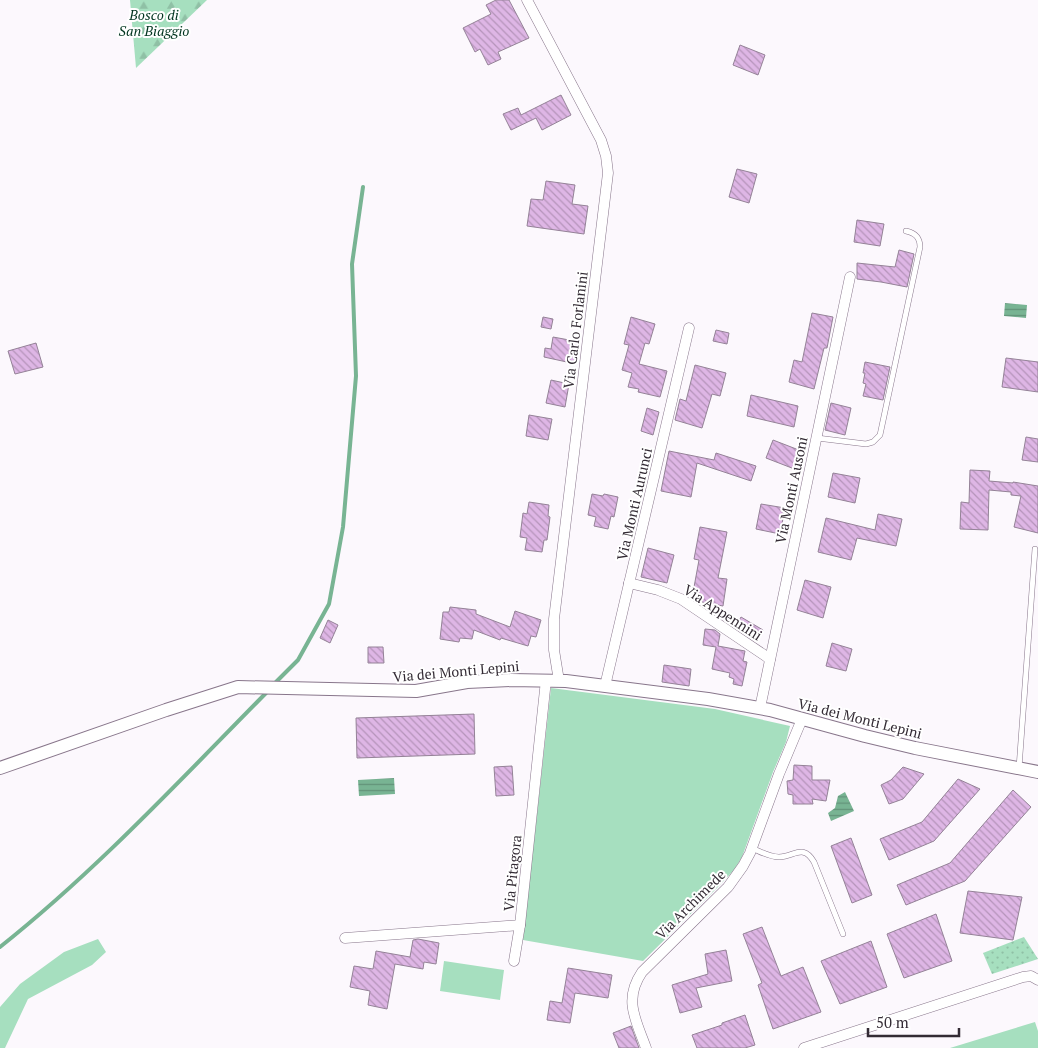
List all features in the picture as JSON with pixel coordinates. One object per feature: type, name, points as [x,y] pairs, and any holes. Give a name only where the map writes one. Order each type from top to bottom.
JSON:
[{"type":"street","name":"Via Carlo Forlanini","points":[[527,0],[601,140],[607,167],[554,619],[552,680]]},
{"type":"street","name":"Via Monti Ausoni","points":[[760,708],[850,277]]},
{"type":"street","name":"Via Monti Aurunci","points":[[605,686],[689,328]]},
{"type":"street","name":"Via Appennini","points":[[629,583],[658,590],[681,600],[770,659]]},
{"type":"street","name":"Via dei Monti Lepini","points":[[0,768],[238,687],[407,692],[484,681],[552,680],[699,697],[760,708],[915,748],[1038,772]]},
{"type":"street","name":"Via Pitagora","points":[[345,938],[520,925],[552,680]]},
{"type":"street","name":"Via Archimede","points":[[646,1048],[632,1004],[633,991],[637,980],[645,969],[732,882],[743,866],[752,848],[779,774],[802,719]]},
{"type":"street","points":[[514,961],[520,925]]},
{"type":"street","points":[[804,1048],[1023,977],[1031,976],[1038,980]]},
{"type":"lane","points":[[816,438],[866,444],[873,442],[880,435],[920,247],[917,235],[906,230]]},
{"type":"lane","points":[[1019,768],[1035,549]]},
{"type":"lane","points":[[752,848],[772,856],[784,856],[798,852],[809,855],[814,862],[843,934]]},
{"type":"green space","name":"Bosco di San Biaggio","points":[[130,0],[207,0],[136,68]]},
{"type":"green space","points":[[551,688],[715,709],[790,726],[786,742],[742,857],[734,870],[643,961],[523,940]]},
{"type":"green space","points":[[1024,937],[1038,959],[992,974],[983,953]]},
{"type":"green space","points":[[98,939],[106,952],[92,965],[28,999],[5,1048],[0,1048],[0,1007],[20,984],[64,952]]},
{"type":"green space","points":[[444,961],[504,970],[500,1000],[440,991]]},
{"type":"green space","points":[[1035,1022],[1038,1031],[1038,1048],[950,1048]]},
{"type":"shaded area","points":[[1005,303],[1027,305],[1026,318],[1004,316]]},
{"type":"shaded area","points":[[394,778],[395,794],[359,796],[358,780]]},
{"type":"shaded area","points":[[845,792],[854,811],[831,821],[828,813],[835,808],[838,796]]},
{"type":"building","points":[[496,0],[509,0],[529,38],[498,52],[501,59],[488,65],[480,49],[475,52],[463,28],[491,14],[486,5]]},
{"type":"building","points":[[740,45],[765,55],[758,75],[733,65]]},
{"type":"building","points":[[561,95],[571,115],[542,130],[536,118],[511,130],[503,114],[518,108],[521,115]]},
{"type":"building","points":[[737,169],[757,174],[749,203],[729,197]]},
{"type":"building","points":[[546,181],[575,185],[572,204],[588,206],[584,234],[527,226],[531,199],[543,200]]},
{"type":"building","points":[[857,220],[884,224],[880,246],[854,242]]},
{"type":"building","points":[[899,250],[914,254],[907,287],[857,279],[857,263],[895,267]]},
{"type":"building","points":[[812,313],[833,317],[827,348],[824,348],[814,389],[789,382],[794,360],[802,362]]},
{"type":"building","points":[[543,317],[553,319],[551,329],[541,327]]},
{"type":"building","points":[[631,317],[655,324],[649,344],[645,343],[639,364],[667,371],[660,397],[638,392],[639,389],[628,387],[632,373],[622,370],[629,345],[624,344]]},
{"type":"building","points":[[716,330],[729,333],[727,344],[713,341]]},
{"type":"building","points":[[553,337],[580,342],[576,364],[544,357],[545,348],[551,349]]},
{"type":"building","points":[[36,343],[43,367],[15,374],[8,351]]},
{"type":"building","points":[[1006,358],[1038,362],[1038,392],[1002,387]]},
{"type":"building","points":[[865,362],[890,367],[883,400],[863,396],[866,384],[863,383]]},
{"type":"building","points":[[695,365],[726,373],[720,396],[712,394],[702,428],[675,420],[680,399],[686,401]]},
{"type":"building","points":[[551,380],[569,384],[565,407],[546,403]]},
{"type":"building","points":[[751,395],[798,406],[794,427],[747,416]]},
{"type":"building","points":[[831,403],[851,408],[845,435],[825,430]]},
{"type":"building","points":[[647,408],[659,412],[653,435],[641,431]]},
{"type":"building","points":[[529,415],[552,419],[548,440],[526,436]]},
{"type":"building","points":[[1026,437],[1038,439],[1038,462],[1022,460]]},
{"type":"building","points":[[773,440],[804,452],[797,470],[766,458]]},
{"type":"building","points":[[669,451],[714,460],[716,453],[756,466],[751,481],[697,463],[691,497],[661,491]]},
{"type":"building","points":[[970,470],[990,471],[989,481],[1038,486],[1038,533],[1014,527],[1021,496],[1011,495],[1011,492],[989,490],[988,530],[960,529],[961,502],[969,503]]},
{"type":"building","points":[[833,473],[860,478],[855,503],[828,497]]},
{"type":"building","points":[[592,494],[618,497],[614,517],[611,516],[608,529],[594,526],[596,517],[588,515]]},
{"type":"building","points":[[529,502],[549,505],[548,516],[550,517],[547,540],[544,540],[542,552],[525,550],[527,538],[520,537],[523,513],[527,514]]},
{"type":"building","points":[[761,504],[785,508],[780,534],[756,529]]},
{"type":"building","points":[[878,514],[902,519],[896,546],[857,538],[851,560],[818,552],[826,518],[875,530]]},
{"type":"building","points":[[700,527],[727,532],[718,578],[727,579],[723,606],[697,601],[692,598],[699,560],[694,559]]},
{"type":"building","points":[[648,548],[674,555],[667,583],[641,577]]},
{"type":"building","points":[[805,580],[831,587],[823,618],[797,610]]},
{"type":"building","points":[[450,607],[476,610],[476,614],[510,627],[515,611],[541,620],[536,637],[531,636],[528,646],[501,638],[500,640],[474,630],[472,639],[460,638],[459,642],[440,639],[443,612],[449,612]]},
{"type":"building","points":[[741,617],[763,630],[756,641],[735,627]]},
{"type":"building","points":[[328,620],[338,625],[330,643],[320,638]]},
{"type":"building","points":[[705,629],[715,630],[720,634],[718,646],[745,651],[743,661],[747,662],[742,686],[733,684],[734,679],[729,677],[730,673],[712,669],[716,647],[703,645]]},
{"type":"building","points":[[832,643],[852,649],[846,671],[826,666]]},
{"type":"building","points":[[368,647],[383,647],[384,663],[368,663]]},
{"type":"building","points":[[664,665],[691,669],[689,686],[662,682]]},
{"type":"building","points":[[474,714],[475,754],[357,758],[356,718]]},
{"type":"building","points":[[794,765],[812,766],[812,780],[830,780],[826,801],[812,799],[813,804],[793,804],[793,795],[788,794],[787,781],[793,780]]},
{"type":"building","points":[[512,766],[514,795],[496,796],[494,767]]},
{"type":"building","points":[[903,767],[924,774],[903,799],[889,804],[881,785],[891,780]]},
{"type":"building","points":[[958,779],[980,789],[934,841],[889,860],[880,839],[922,822]]},
{"type":"building","points":[[1013,790],[1031,807],[965,881],[906,905],[897,885],[950,863]]},
{"type":"building","points":[[851,838],[872,895],[852,903],[831,846]]},
{"type":"building","points":[[968,891],[1022,897],[1013,940],[960,933]]},
{"type":"building","points":[[936,914],[952,961],[904,978],[887,934]]},
{"type":"building","points":[[762,927],[781,976],[803,967],[821,1012],[773,1029],[758,985],[762,983],[743,934]]},
{"type":"building","points":[[418,939],[439,943],[436,964],[424,962],[423,969],[395,964],[387,1009],[368,1005],[370,991],[350,987],[354,966],[373,969],[376,951],[410,957],[413,940]]},
{"type":"building","points":[[871,941],[887,987],[840,1004],[821,961]]},
{"type":"building","points":[[726,950],[732,981],[696,988],[702,1007],[680,1013],[672,985],[708,974],[705,954]]},
{"type":"building","points":[[568,968],[612,975],[608,998],[575,993],[570,1023],[547,1020],[550,1001],[562,1003]]},
{"type":"building","points":[[745,1015],[755,1045],[745,1048],[697,1048],[692,1035]]},
{"type":"building","points":[[631,1026],[639,1048],[619,1048],[613,1033]]},
{"type":"waterway","points":[[274,684],[298,660],[329,604],[343,527],[356,376],[352,264],[363,187]]},
{"type":"waterway","points":[[0,947],[71,887],[171,790],[268,691]]}]
